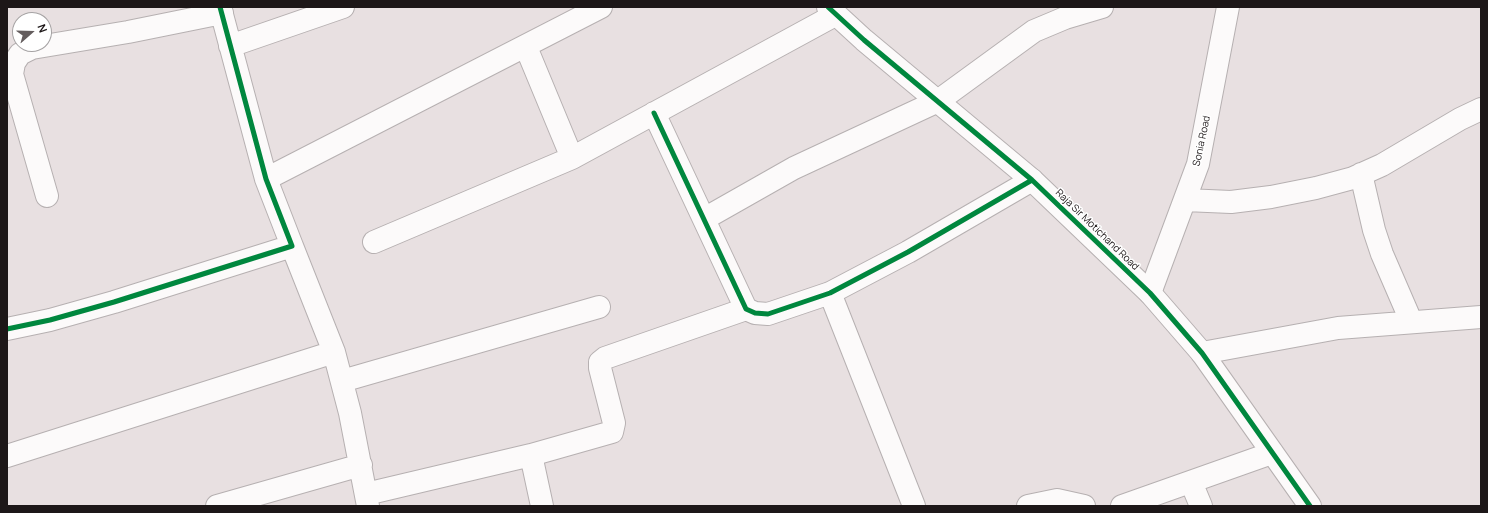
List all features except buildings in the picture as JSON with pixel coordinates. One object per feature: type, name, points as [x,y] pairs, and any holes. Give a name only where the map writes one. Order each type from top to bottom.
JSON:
[{"type":"street","points":[[230,46],[343,7]]},
{"type":"street","points":[[266,179],[526,47],[601,7]]},
{"type":"street","points":[[704,219],[794,168],[938,101],[1034,31],[1065,18],[1102,7]]},
{"type":"street","name":"Sonia Road","points":[[1150,293],[1198,164],[1228,7]]},
{"type":"street","points":[[47,196],[12,74],[14,63],[20,54],[32,48],[128,32],[221,10],[266,179],[334,352],[361,465],[367,500],[612,432],[614,423],[600,368],[600,362],[605,358],[746,309]]},
{"type":"street","points":[[374,242],[572,158],[832,11]]},
{"type":"street","name":"Raja Sir Motichand Road","points":[[832,11],[1032,180],[1150,293],[1202,353],[1310,506]]},
{"type":"street","points":[[526,47],[572,158]]},
{"type":"street","points":[[1184,200],[1231,202],[1271,197],[1316,188],[1362,174],[1382,165],[1460,118],[1481,109]]},
{"type":"street","points":[[654,113],[746,309],[755,313],[768,314],[830,293],[908,252],[1032,180]]},
{"type":"street","points":[[1362,174],[1380,248],[1411,321]]},
{"type":"street","points":[[7,329],[50,320],[114,302],[292,246]]},
{"type":"street","points":[[830,293],[914,506]]},
{"type":"street","points":[[342,381],[599,307]]},
{"type":"street","points":[[1202,353],[1338,328],[1411,321],[1481,317]]},
{"type":"street","points":[[7,456],[334,352]]},
{"type":"street","points":[[1122,506],[1272,453]]},
{"type":"street","points":[[531,455],[542,506]]},
{"type":"street","points":[[217,506],[361,465]]},
{"type":"street","points":[[1191,482],[1200,506]]},
{"type":"street","points":[[1028,506],[1057,500],[1080,506]]},
{"type":"cycle path","points":[[7,329],[50,320],[114,302],[292,246],[266,179],[220,7]]},
{"type":"cycle path","points":[[828,7],[864,40],[1032,180],[1150,293],[1202,353],[1310,506]]},
{"type":"cycle path","points":[[654,113],[746,309],[755,313],[768,314],[830,293],[908,252],[1032,180]]}]
